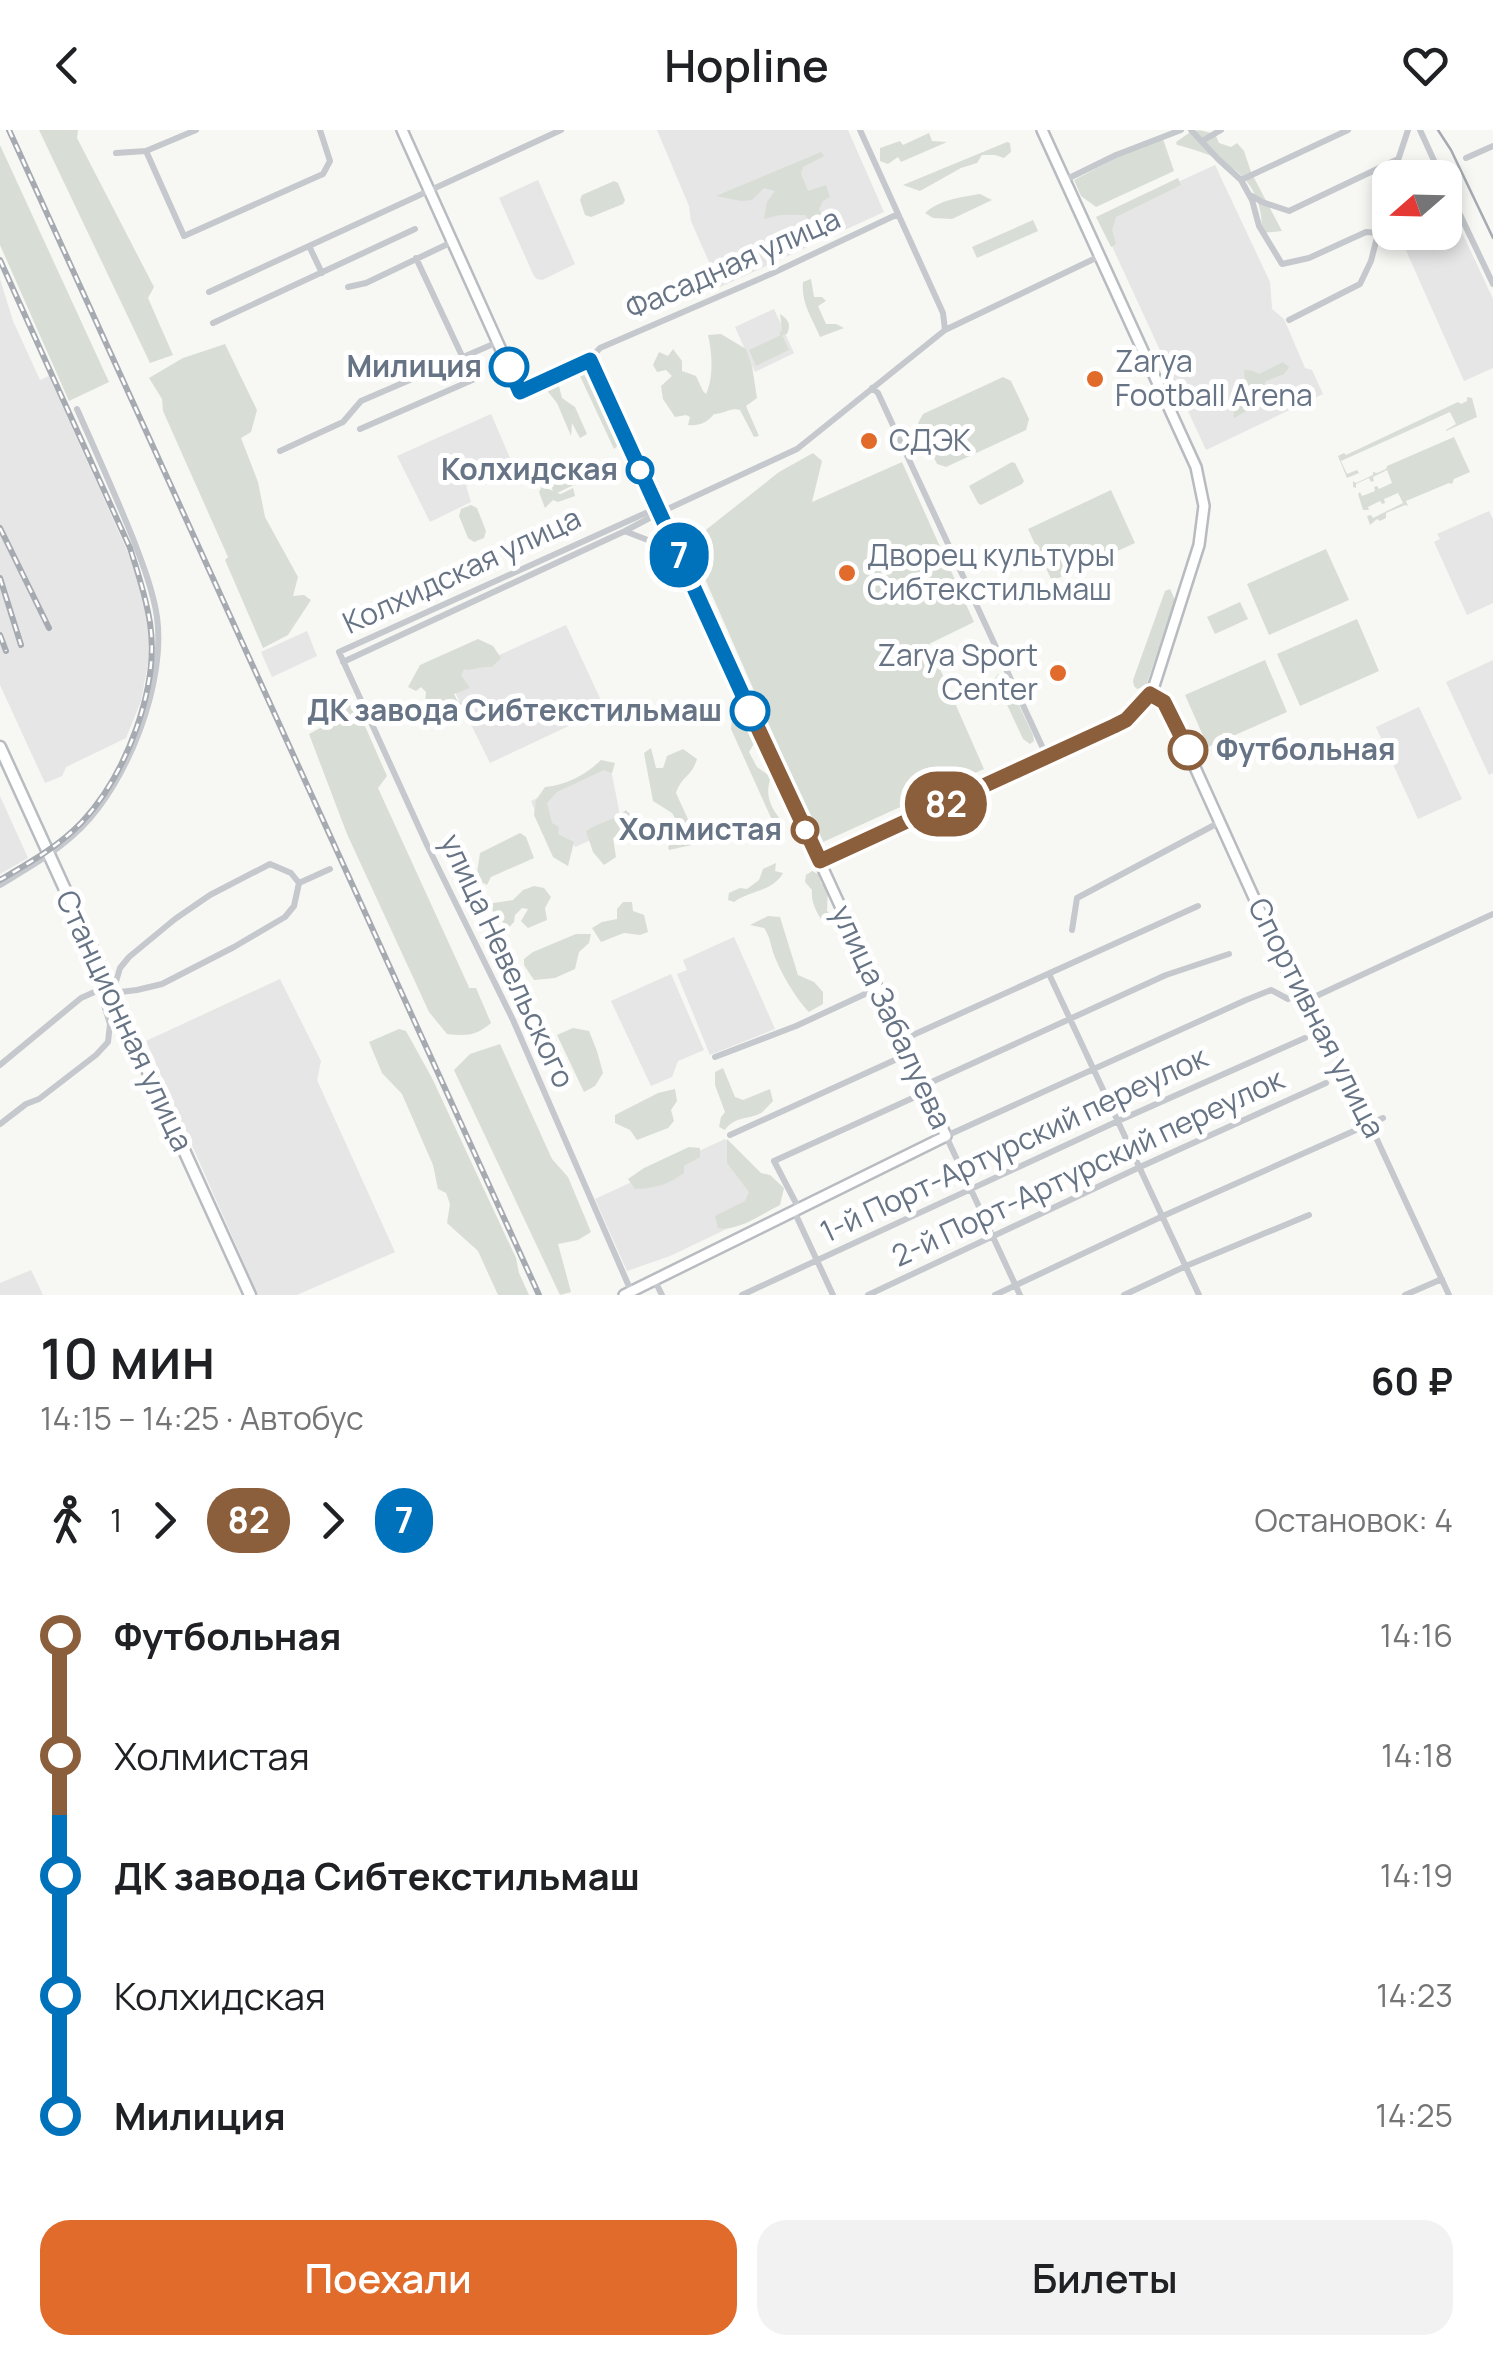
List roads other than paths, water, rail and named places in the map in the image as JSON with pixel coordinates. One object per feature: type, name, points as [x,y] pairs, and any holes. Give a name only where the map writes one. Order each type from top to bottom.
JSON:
[{"type":"main road","name":"Станционная улица","points":[[0,747],[250,1295]]},
{"type":"street","points":[[116,153],[146,151],[196,130]]},
{"type":"street","points":[[146,151],[184,236],[323,174],[330,161],[320,130]]},
{"type":"street","points":[[402,130],[520,392],[590,360]]},
{"type":"street","points":[[208,292],[561,130]]},
{"type":"street","points":[[860,130],[943,313],[946,330]]},
{"type":"street","points":[[820,861],[1126,720],[1150,694],[1199,545],[1204,506],[1196,466],[1042,130]]},
{"type":"street","points":[[1065,180],[1180,130]]},
{"type":"street","points":[[1191,130],[1242,180],[1259,226],[1282,264],[1309,258],[1372,232]]},
{"type":"street","points":[[1202,141],[1221,130]]},
{"type":"street","points":[[1242,180],[1348,130]]},
{"type":"street","points":[[1396,160],[1408,130]]},
{"type":"street","points":[[1420,130],[1434,160]]},
{"type":"street","points":[[1466,158],[1493,146]]},
{"type":"street","points":[[1249,194],[1290,211],[1372,172]]},
{"type":"street","name":"Фасадная улица","points":[[590,360],[600,348],[898,214]]},
{"type":"street","points":[[1462,218],[1493,284]]},
{"type":"street","points":[[214,323],[416,229]]},
{"type":"street","points":[[348,287],[366,283],[452,242]]},
{"type":"street","points":[[310,246],[322,273]]},
{"type":"street","points":[[1288,320],[1360,284],[1375,250]]},
{"type":"street","name":"Колхидская улица","points":[[343,662],[797,449],[946,330],[1100,256]]},
{"type":"street","points":[[360,429],[476,378],[416,258]]},
{"type":"street","points":[[280,451],[344,422],[361,401],[498,342]]},
{"type":"street","name":"улица Забалуева","points":[[590,360],[1020,1295]]},
{"type":"street","points":[[872,388],[911,462],[1047,758]]},
{"type":"street","points":[[0,886],[49,856],[97,810],[129,757],[155,672],[157,615],[142,562],[77,409]]},
{"type":"street","name":"Колхидская улица","points":[[339,652],[574,544],[648,512],[660,512]]},
{"type":"street","points":[[626,531],[678,552]]},
{"type":"street","name":"улица Невельского","points":[[339,652],[427,846],[513,1020],[629,1294]]},
{"type":"street","name":"Спортивная улица","points":[[1150,694],[1170,710],[1298,995],[1312,1018],[1323,1022],[1449,1295]]},
{"type":"street","points":[[1072,930],[1078,898],[1220,822]]},
{"type":"street","points":[[112,993],[120,968],[129,957],[210,895],[270,864],[291,873],[299,883]]},
{"type":"street","points":[[299,883],[330,869]]},
{"type":"street","points":[[0,1065],[81,998],[99,990],[112,993],[162,984],[284,917],[294,906],[299,883]]},
{"type":"street","points":[[902,1040],[1198,906]]},
{"type":"street","points":[[629,1294],[946,1136],[1258,995],[1272,990],[1288,999],[1298,995],[1312,998],[1493,914]]},
{"type":"street","points":[[833,1295],[774,1161],[1166,974],[1228,954]]},
{"type":"street","points":[[1049,974],[1199,1295]]},
{"type":"street","points":[[715,1058],[878,988]]},
{"type":"street","points":[[0,1124],[26,1104],[40,1099],[108,1042],[110,1024],[99,990]]},
{"type":"street","name":"1-й Порт-Артурский переулок","points":[[742,1295],[1305,1038]]},
{"type":"street","points":[[730,1135],[908,1054]]},
{"type":"street","name":"2-й Порт-Артурский переулок","points":[[868,1295],[1326,1083]]},
{"type":"street","points":[[995,1295],[1383,1118]]},
{"type":"street","points":[[1124,1295],[1308,1215]]},
{"type":"street","points":[[654,1279],[662,1295]]},
{"type":"street","points":[[1405,1295],[1442,1279]]},
{"type":"tram line","points":[[1438,130],[1493,238]]},
{"type":"railway","points":[[9,130],[539,1295]]},
{"type":"railway","points":[[0,260],[130,548],[146,604],[152,648],[150,674],[136,729],[98,803],[63,839],[0,880]]},
{"type":"railway","points":[[0,528],[49,628]]},
{"type":"railway","points":[[0,578],[21,645]]},
{"type":"railway","points":[[0,635],[6,651]]},
{"type":"place","name":"Милиция","points":[[509,367]]},
{"type":"place","name":"Zarya Football Arena","points":[[1095,379]]},
{"type":"place","name":"СДЭК","points":[[869,441]]},
{"type":"place","name":"Колхидская","points":[[640,470]]},
{"type":"place","name":"Дворец культуры Сибтекстильмаш","points":[[847,573]]},
{"type":"place","name":"Zarya Sport Center","points":[[1058,673]]},
{"type":"place","name":"ДК завода Сибтекстильмаш","points":[[750,711]]},
{"type":"place","name":"Футбольная","points":[[1188,750]]},
{"type":"place","name":"Холмистая","points":[[805,830]]}]
